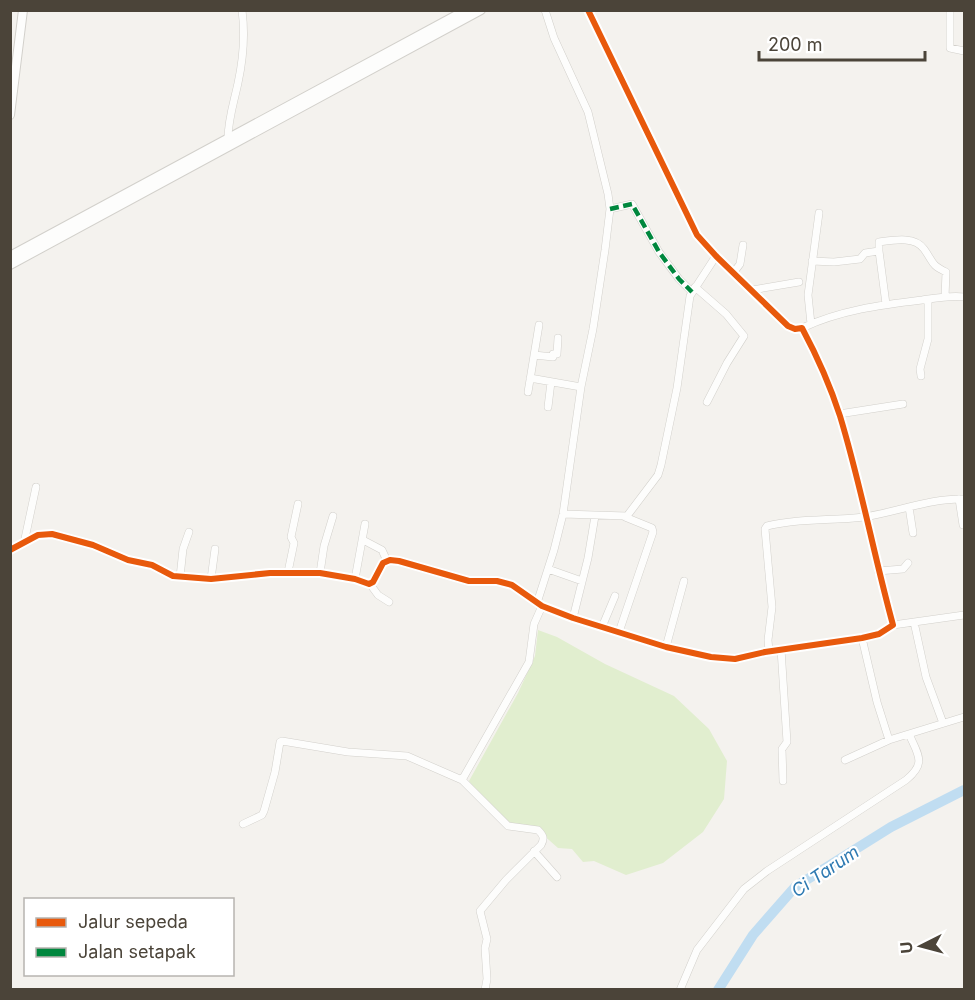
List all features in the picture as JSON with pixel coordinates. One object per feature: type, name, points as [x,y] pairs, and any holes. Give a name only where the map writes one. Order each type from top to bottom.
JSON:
[{"type":"street","points":[[10,115],[23,10]]},
{"type":"street","points":[[228,139],[229,120],[240,74],[242,10]]},
{"type":"street","points":[[10,256],[466,10]]},
{"type":"street","points":[[10,265],[481,10]]},
{"type":"street","points":[[462,780],[529,662],[534,624],[563,514],[610,209],[588,112],[554,38],[545,10]]},
{"type":"street","points":[[588,10],[693,228],[716,256],[788,326],[795,329],[802,328],[846,311],[886,304],[964,297]]},
{"type":"street","points":[[950,10],[950,48],[964,51]]},
{"type":"street","points":[[610,209],[633,204],[659,252],[679,279],[726,314],[744,336],[707,402]]},
{"type":"street","points":[[811,324],[808,295],[819,213]]},
{"type":"street","points":[[886,304],[879,251],[880,242],[906,240],[919,244],[934,266],[946,272],[945,297]]},
{"type":"street","points":[[734,272],[740,264],[743,245]]},
{"type":"street","points":[[812,261],[825,263],[860,259],[865,253],[879,251]]},
{"type":"street","points":[[625,517],[658,475],[672,418],[687,313],[694,289],[716,256]]},
{"type":"street","points":[[752,290],[799,282]]},
{"type":"street","points":[[921,376],[920,369],[928,339],[928,299]]},
{"type":"street","points":[[528,392],[539,325]]},
{"type":"street","points":[[802,328],[821,365],[839,414],[893,625]]},
{"type":"street","points":[[534,355],[553,357],[553,354],[557,354],[558,338]]},
{"type":"street","points":[[530,378],[581,387]]},
{"type":"street","points":[[548,407],[551,382]]},
{"type":"street","points":[[839,414],[903,404]]},
{"type":"street","points":[[24,543],[36,487]]},
{"type":"street","points":[[769,651],[768,639],[772,607],[766,527],[803,520],[865,517],[909,507],[962,499],[963,525]]},
{"type":"street","points":[[288,572],[294,543],[291,537],[298,504]]},
{"type":"street","points":[[909,507],[913,532]]},
{"type":"street","points":[[563,514],[625,517],[651,528],[653,532],[619,632]]},
{"type":"street","points":[[320,573],[324,546],[333,516]]},
{"type":"street","points":[[573,618],[595,516]]},
{"type":"street","points":[[355,579],[365,525]]},
{"type":"street","points":[[180,577],[183,549],[189,532]]},
{"type":"street","points":[[10,550],[43,534],[69,537],[129,561],[152,565],[166,573],[180,577],[211,579],[288,572],[320,573],[370,584],[378,596],[389,602]]},
{"type":"street","points":[[363,540],[382,550],[387,561]]},
{"type":"street","points":[[211,579],[215,549]]},
{"type":"street","points":[[370,584],[381,565],[387,561],[404,562],[469,581],[497,581],[518,588],[539,604],[573,618],[666,647],[724,659],[862,638],[879,634],[893,625],[964,615]]},
{"type":"street","points":[[878,571],[903,569],[908,563]]},
{"type":"street","points":[[548,569],[582,581]]},
{"type":"street","points":[[666,647],[684,581]]},
{"type":"street","points":[[602,627],[615,596]]},
{"type":"street","points":[[914,621],[926,677],[943,723]]},
{"type":"street","points":[[862,638],[876,702],[889,740]]},
{"type":"street","points":[[781,649],[787,742],[782,749],[783,781]]},
{"type":"street","points":[[845,760],[889,740],[964,717]]},
{"type":"street","points":[[680,990],[696,950],[739,895],[767,871],[906,780],[917,769],[919,758],[909,734]]},
{"type":"street","points":[[243,824],[261,815],[264,811],[281,741],[348,752],[407,756],[462,780],[508,826],[538,830],[543,840],[480,911],[487,941],[485,948],[487,979],[484,990]]},
{"type":"street","points":[[534,851],[557,877]]},
{"type":"green space","points":[[538,630],[557,637],[605,664],[674,696],[709,729],[727,761],[724,799],[703,832],[663,863],[626,875],[594,861],[583,862],[572,849],[558,848],[541,833],[508,826],[487,805],[469,781],[518,693],[535,656]]},
{"type":"waterway","name":"Ci Tarum","points":[[718,990],[753,935],[795,887],[891,827],[964,790]]},
{"type":"marked path","points":[[610,209],[632,204],[659,252],[692,292]]},
{"type":"cycle path","points":[[10,550],[38,535],[52,534],[93,545],[128,560],[152,565],[173,576],[211,579],[270,573],[320,573],[355,579],[369,584],[373,582],[383,563],[390,560],[399,561],[469,581],[497,581],[512,585],[542,606],[573,618],[666,647],[711,657],[735,659],[765,652],[862,638],[879,634],[893,625],[840,416],[813,349],[802,328],[795,329],[788,326],[697,235],[588,10]]}]
